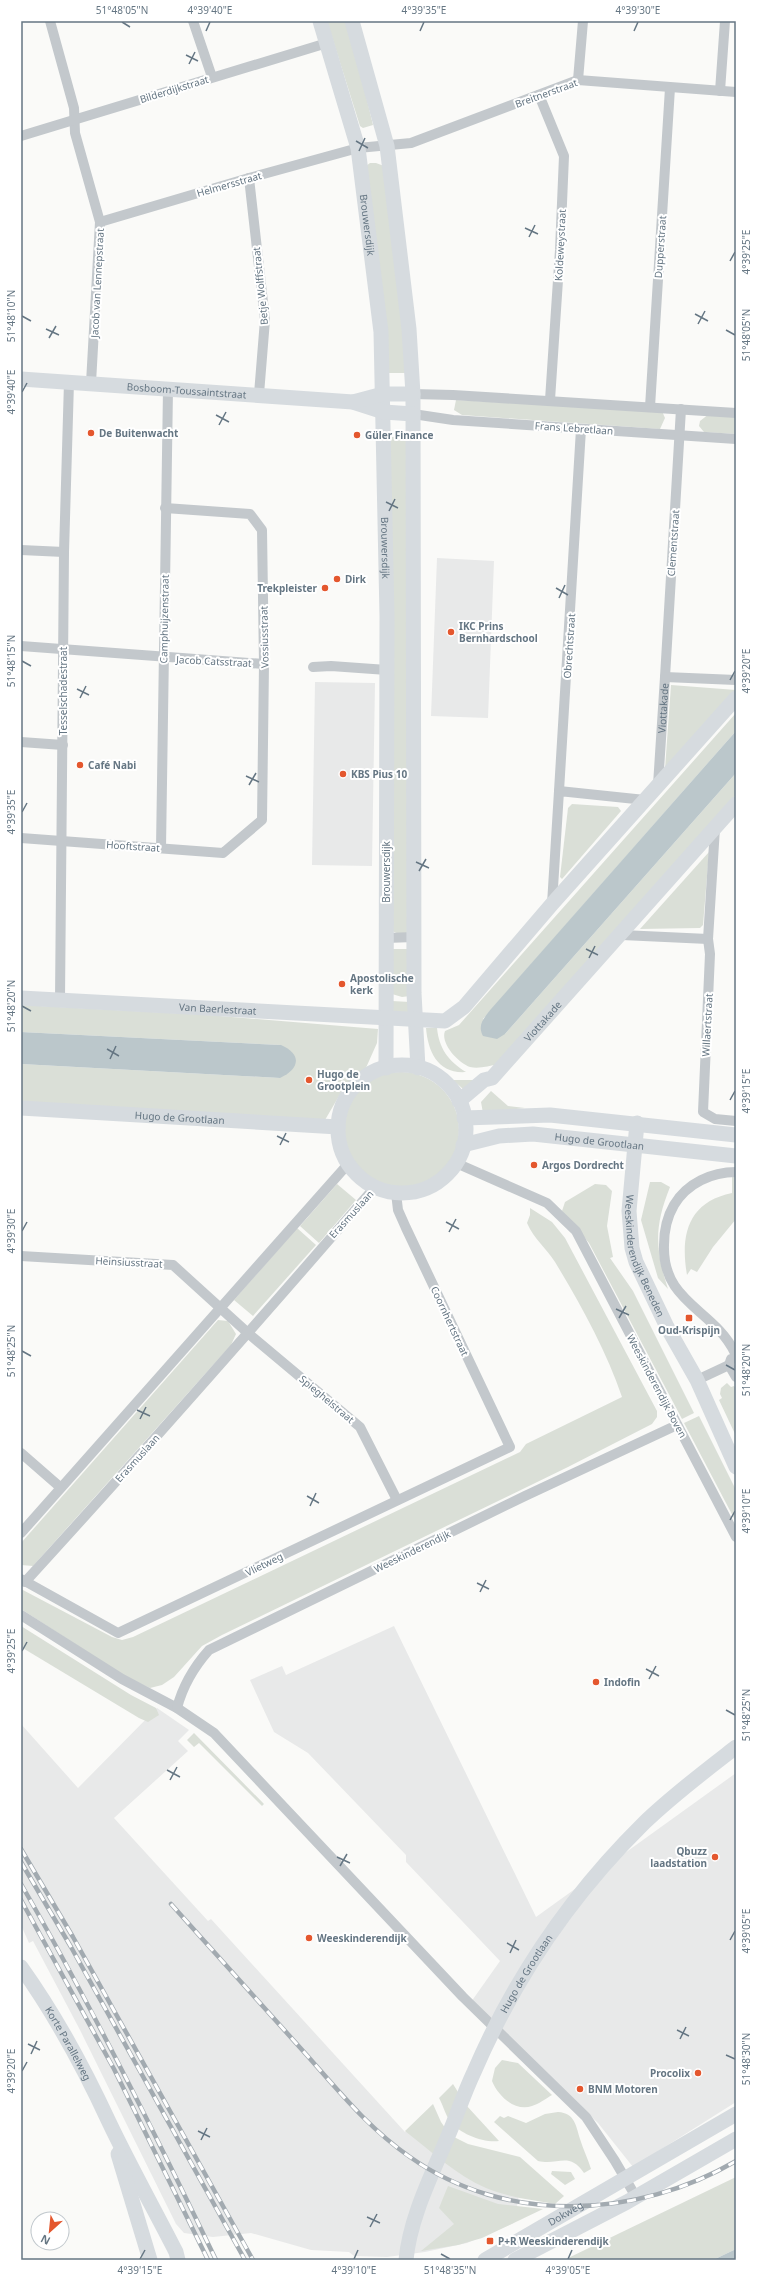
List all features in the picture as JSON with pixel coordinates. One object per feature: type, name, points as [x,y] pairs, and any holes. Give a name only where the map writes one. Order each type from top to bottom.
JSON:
[{"type":"street","name":"Jacob van Lennepstraat","points":[[50,21],[74,108],[75,133],[100,222],[91,383]]},
{"type":"street","points":[[193,21],[212,77]]},
{"type":"street","name":"Brouwersdijk","points":[[320,21],[358,148],[382,332],[387,670],[386,938],[388,1019],[386,1068]]},
{"type":"street","points":[[352,21],[386,146],[409,329],[413,394],[414,937],[415,1020],[418,1068]]},
{"type":"street","points":[[578,80],[583,21]]},
{"type":"street","points":[[720,91],[725,21]]},
{"type":"street","name":"Bilderdijkstraat","points":[[21,136],[327,43]]},
{"type":"street","name":"Breitnerstraat","points":[[358,148],[411,143],[578,80],[736,92]]},
{"type":"street","name":"Dupperstraat","points":[[650,407],[670,88]]},
{"type":"street","name":"Koldeweystraat","points":[[539,95],[564,156],[550,400]]},
{"type":"street","name":"Helmersstraat","points":[[100,222],[248,178],[358,148]]},
{"type":"street","name":"Betje Wolffstraat","points":[[248,178],[266,320],[259,394]]},
{"type":"street","name":"Bosboom-Toussaintstraat","points":[[21,379],[259,394],[353,402],[384,412],[413,414]]},
{"type":"street","name":"Tesselschadestraat","points":[[60,1000],[64,552],[69,382]]},
{"type":"street","name":"Camphuijzenstraat","points":[[161,848],[168,389]]},
{"type":"street","name":"Bosboom-Toussaintstraat","points":[[353,402],[383,394],[413,394]]},
{"type":"street","points":[[413,394],[550,400],[736,413]]},
{"type":"street","name":"Clementstraat","points":[[665,677],[681,408]]},
{"type":"street","name":"Frans Lebretlaan","points":[[413,414],[453,420],[736,439]]},
{"type":"street","name":"Obrechtstraat","points":[[559,791],[581,429]]},
{"type":"street","name":"Vossiusstraat","points":[[165,508],[250,514],[262,530],[264,664],[262,820],[240,839]]},
{"type":"street","points":[[21,550],[64,552]]},
{"type":"street","name":"Jacob Catsstraat","points":[[21,646],[164,658],[264,664]]},
{"type":"street","points":[[313,667],[331,666],[387,670]]},
{"type":"street","name":"Viottakade","points":[[658,786],[665,677],[736,680]]},
{"type":"street","points":[[415,1020],[445,1021],[464,1007],[552,904],[736,698]]},
{"type":"street","points":[[21,742],[63,746]]},
{"type":"street","points":[[552,904],[559,791],[645,800]]},
{"type":"street","name":"Viottakade","points":[[459,1101],[484,1080],[492,1078],[715,828],[733,811]]},
{"type":"street","points":[[622,934],[708,939],[715,828]]},
{"type":"street","name":"Hooftstraat","points":[[21,838],[223,853],[240,839]]},
{"type":"street","points":[[386,938],[414,937]]},
{"type":"street","name":"Willaertstraat","points":[[708,939],[710,954],[703,1112],[716,1118],[736,1121]]},
{"type":"street","name":"Van Baerlestraat","points":[[21,998],[415,1020]]},
{"type":"street","points":[[402,1066],[418,1068],[443,1081],[459,1101],[464,1118],[463,1145],[456,1162],[446,1175],[434,1184],[420,1190],[396,1193],[375,1187],[358,1175],[348,1164],[341,1147],[338,1127],[343,1104],[351,1091],[368,1075],[386,1068],[402,1066]]},
{"type":"street","name":"Hugo de Grootlaan","points":[[21,1108],[338,1127]]},
{"type":"street","name":"Hugo de Grootlaan","points":[[464,1118],[550,1115],[637,1123],[736,1135]]},
{"type":"street","name":"Weeskinderendijk Beneden","points":[[637,1123],[629,1211],[632,1248],[644,1282],[697,1380],[705,1402],[736,1467]]},
{"type":"street","name":"Hugo de Grootlaan","points":[[463,1145],[499,1136],[533,1134],[736,1156]]},
{"type":"street","name":"Weeskinderendijk Boven","points":[[456,1162],[547,1203],[576,1231],[736,1537]]},
{"type":"street","points":[[21,1533],[60,1487],[348,1164]]},
{"type":"street","points":[[697,1380],[729,1365],[735,1353],[728,1338],[719,1328],[678,1293],[669,1278],[664,1252],[668,1217],[676,1201],[700,1181],[712,1175],[736,1172]]},
{"type":"street","name":"Erasmuslaan","points":[[23,1580],[249,1334],[321,1247],[375,1187]]},
{"type":"street","name":"Coornhertstraat","points":[[396,1193],[398,1210],[406,1228],[510,1447]]},
{"type":"street","name":"Heinsiusstraat","points":[[21,1256],[173,1265],[220,1308]]},
{"type":"street","points":[[220,1308],[249,1334]]},
{"type":"street","name":"Spieghelstraat","points":[[249,1334],[360,1427],[397,1500]]},
{"type":"street","points":[[729,1365],[736,1377]]},
{"type":"street","name":"Weeskinderendijk","points":[[177,1708],[182,1690],[190,1674],[209,1650],[561,1479],[677,1425]]},
{"type":"street","name":"Vlietweg","points":[[23,1580],[118,1633],[510,1447]]},
{"type":"street","points":[[21,1453],[60,1487]]},
{"type":"street","points":[[21,1615],[122,1679],[177,1708],[214,1733],[463,1996],[586,2117],[636,2197]]},
{"type":"street","name":"Hugo de Grootlaan","points":[[406,2260],[407,2248],[421,2202],[474,2072],[523,1976],[556,1925],[617,1850],[688,1783],[736,1747]]},
{"type":"street","name":"Korte Parallelweg","points":[[21,1967],[54,2017],[85,2070],[110,2123],[176,2252],[178,2260]]},
{"type":"street","name":"Dokweg","points":[[485,2260],[736,2114]]},
{"type":"street","name":"Korte Parallelweg","points":[[110,2123],[143,2242],[150,2260]]},
{"type":"street","name":"Dokweg","points":[[515,2260],[636,2197],[736,2139]]},
{"type":"shaded area","points":[[327,21],[348,21],[373,125],[363,128],[360,126]]},
{"type":"shaded area","points":[[370,163],[376,163],[384,166],[408,373],[388,373],[366,166]]},
{"type":"shaded area","points":[[456,400],[662,411],[665,418],[660,429],[462,415],[454,410]]},
{"type":"shaded area","points":[[709,414],[736,415],[736,434],[704,432],[699,426],[700,421]]},
{"type":"shaded area","points":[[389,437],[408,437],[407,934],[399,934],[392,931]]},
{"type":"shaded area","points":[[437,558],[494,561],[488,718],[431,716]]},
{"type":"shaded area","name":"KBS Pius 10","points":[[315,682],[375,683],[372,866],[312,865]]},
{"type":"shaded area","points":[[671,685],[736,690],[736,692],[665,769]]},
{"type":"shaded area","points":[[736,713],[736,731],[483,1019],[505,1034],[736,773],[736,795],[498,1064],[477,1068],[465,1065],[455,1057],[448,1047],[444,1036],[445,1031],[459,1025]]},
{"type":"shaded area","points":[[736,731],[736,773],[505,1034],[497,1039],[483,1036],[481,1032],[481,1025],[491,1009]]},
{"type":"shaded area","points":[[572,804],[618,807],[621,811],[562,879],[560,877],[568,808]]},
{"type":"shaded area","points":[[709,852],[703,925],[700,928],[640,929]]},
{"type":"shaded area","points":[[390,949],[409,949],[410,996],[402,997],[392,994]]},
{"type":"shaded area","points":[[392,1001],[410,1002],[409,1012],[393,1013]]},
{"type":"shaded area","points":[[21,1005],[207,1015],[378,1029],[377,1043],[365,1070],[346,1084],[325,1120],[21,1105],[21,1064],[280,1078],[281,1045],[21,1032]]},
{"type":"shaded area","points":[[426,1028],[437,1028],[442,1048],[449,1059],[466,1072],[456,1072],[448,1069],[436,1060],[429,1045]]},
{"type":"shaded area","points":[[21,1032],[281,1045],[293,1053],[296,1062],[292,1070],[280,1078],[21,1064]]},
{"type":"shaded area","points":[[401,1072],[423,1076],[442,1089],[455,1108],[459,1130],[455,1152],[442,1171],[423,1184],[401,1188],[379,1184],[360,1171],[347,1152],[343,1130],[347,1108],[360,1089],[379,1076]]},
{"type":"shaded area","points":[[453,1080],[477,1080],[463,1089]]},
{"type":"shaded area","points":[[491,1091],[508,1106],[525,1108],[483,1113],[481,1102]]},
{"type":"shaded area","points":[[732,1174],[736,1174],[736,1219],[713,1247],[697,1272],[691,1269],[687,1275],[685,1247],[690,1222],[705,1204],[717,1197],[732,1193]]},
{"type":"shaded area","points":[[650,1182],[661,1182],[670,1187],[661,1214],[658,1238],[661,1261],[668,1289],[658,1278],[641,1220]]},
{"type":"shaded area","points":[[337,1184],[356,1200],[319,1243],[300,1226]]},
{"type":"shaded area","points":[[595,1184],[606,1185],[612,1191],[607,1226],[613,1257],[610,1258],[633,1291],[694,1413],[682,1419],[589,1243],[562,1211],[565,1202]]},
{"type":"shaded area","points":[[530,1208],[552,1222],[565,1238],[657,1411],[657,1417],[652,1424],[568,1467],[222,1635],[202,1646],[174,1677],[162,1685],[150,1688],[123,1675],[21,1609],[21,1589],[112,1637],[122,1640],[133,1637],[520,1452],[526,1444],[622,1397],[601,1345],[583,1311],[552,1257],[533,1234],[527,1223],[530,1215]]},
{"type":"shaded area","points":[[297,1228],[316,1245],[253,1316],[234,1300]]},
{"type":"shaded area","points":[[218,1320],[228,1321],[236,1334],[231,1345],[33,1566],[21,1565],[21,1543]]},
{"type":"shaded area","points":[[727,1383],[731,1387],[734,1386],[736,1389],[736,1436],[719,1400],[722,1398],[720,1394],[721,1388]]},
{"type":"shaded area","points":[[699,1416],[736,1490],[736,1522],[684,1423]]},
{"type":"shaded area","points":[[21,1626],[131,1695],[156,1708],[159,1715],[148,1722],[139,1718],[21,1647]]},
{"type":"shaded area","points":[[394,1626],[536,1917],[736,1773],[736,2102],[633,2167],[598,2123],[471,2002],[500,1961],[406,1862],[406,1855],[308,1753],[274,1732],[250,1680],[282,1666],[286,1675]]},
{"type":"shaded area","points":[[157,1708],[189,1730],[178,1741],[188,1751],[114,1818],[208,1921],[211,1919],[405,2132],[412,2126],[520,2189],[514,2223],[467,2243],[425,2252],[387,2257],[354,2256],[349,2252],[311,2250],[251,2233],[213,2237],[184,2233],[176,2224],[80,2030],[33,1941],[29,1943],[21,1925],[21,1724],[78,1788]]},
{"type":"shaded area","points":[[194,1733],[264,1804],[262,1806],[199,1743],[194,1747],[187,1740]]},
{"type":"shaded area","points":[[502,2060],[518,2063],[552,2095],[532,2106],[519,2107],[513,2105],[498,2092],[492,2081],[495,2068]]},
{"type":"shaded area","points":[[453,2084],[466,2105],[499,2141],[486,2141],[472,2137],[454,2126],[439,2098]]},
{"type":"shaded area","points":[[433,2104],[441,2122],[450,2135],[468,2144],[520,2157],[564,2196],[555,2204],[511,2196],[475,2183],[454,2170],[405,2131]]},
{"type":"shaded area","points":[[558,2112],[568,2115],[576,2125],[591,2169],[584,2173],[579,2166],[568,2161],[538,2161],[494,2122],[500,2116],[504,2118],[508,2116],[526,2123],[545,2114]]},
{"type":"shaded area","points":[[552,2171],[571,2172],[575,2179],[565,2185],[551,2174]]},
{"type":"shaded area","points":[[736,2177],[736,2249],[713,2260],[564,2260]]},
{"type":"shaded area","points":[[448,2186],[498,2204],[543,2209],[482,2238],[458,2245],[421,2251],[454,2224],[439,2208]]},
{"type":"shaded area","points":[[736,2249],[736,2260],[713,2260]]},
{"type":"railway","points":[[21,1849],[73,1937],[253,2260]]},
{"type":"railway","points":[[21,1862],[71,1947],[245,2260]]},
{"type":"railway","points":[[21,1884],[73,1977],[122,2070],[216,2260]]},
{"type":"railway","points":[[21,1900],[114,2069],[208,2260]]},
{"type":"railway","points":[[171,1904],[341,2094],[380,2134],[410,2157],[448,2179],[488,2194],[529,2203],[572,2206],[615,2203],[657,2194],[698,2180],[736,2161]]},
{"type":"place","name":"De Buitenwacht","points":[[91,433]]},
{"type":"place","name":"Güler Finance","points":[[357,435]]},
{"type":"place","name":"Dirk","points":[[337,579]]},
{"type":"place","name":"Trekpleister","points":[[325,588]]},
{"type":"place","name":"IKC Prins Bernhardschool","points":[[451,632]]},
{"type":"place","name":"Café Nabi","points":[[80,765]]},
{"type":"place","name":"KBS Pius 10","points":[[343,774]]},
{"type":"place","name":"Apostolische kerk","points":[[342,984]]},
{"type":"place","name":"Hugo de Grootplein","points":[[309,1080]]},
{"type":"place","name":"Argos Dordrecht","points":[[534,1165]]},
{"type":"place","name":"Oud-Krispijn","points":[[689,1318]]},
{"type":"place","name":"Indofin","points":[[596,1682]]},
{"type":"place","name":"Qbuzz laadstation","points":[[715,1857]]},
{"type":"place","name":"Weeskinderendijk","points":[[309,1938]]},
{"type":"place","name":"Procolix","points":[[698,2073]]},
{"type":"place","name":"BNM Motoren","points":[[580,2089]]},
{"type":"place","name":"P+R Weeskinderendijk","points":[[490,2241]]}]
